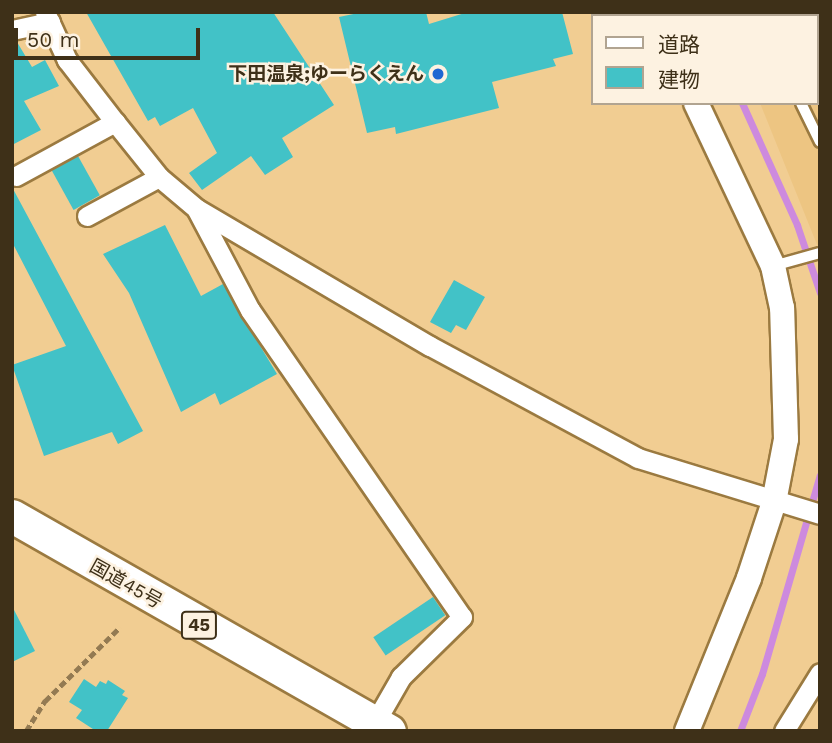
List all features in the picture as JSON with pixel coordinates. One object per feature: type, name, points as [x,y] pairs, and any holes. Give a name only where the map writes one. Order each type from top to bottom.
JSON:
[{"type":"highway","name":"国道45号","points":[[12,516],[381,727]]},
{"type":"street","points":[[12,30],[48,17],[67,60],[115,122],[159,177],[197,209],[430,346],[638,458],[820,514]]},
{"type":"street","points":[[687,731],[739,604],[774,502],[786,439],[787,376],[782,308],[773,266],[697,105]]},
{"type":"street","points":[[16,176],[115,122]]},
{"type":"street","points":[[88,216],[159,177]]},
{"type":"street","points":[[197,209],[250,310],[462,617],[401,677],[381,727]]},
{"type":"street","points":[[783,731],[820,673]]},
{"type":"lane","points":[[802,105],[820,142]]},
{"type":"lane","points":[[773,266],[820,253]]},
{"type":"path","points":[[26,731],[45,701],[120,627]]},
{"type":"shaded area","points":[[717,12],[820,12],[820,252],[761,105],[818,105],[818,14]]},
{"type":"building","points":[[86,12],[273,12],[334,105],[282,138],[293,157],[265,175],[251,156],[202,190],[189,173],[217,153],[193,108],[160,126],[155,117],[148,121]]},
{"type":"building","name":"下田温泉;ゆーらくえん","points":[[363,12],[426,12],[429,24],[468,12],[562,12],[573,54],[553,59],[556,66],[492,82],[499,108],[396,134],[395,127],[367,133],[339,17]]},
{"type":"building","points":[[12,42],[17,42],[32,67],[45,60],[59,86],[24,101],[41,130],[12,145]]},
{"type":"building","points":[[78,156],[100,195],[74,210],[52,171]]},
{"type":"building","points":[[12,187],[143,431],[118,444],[112,432],[44,456],[12,365],[66,346],[12,242]]},
{"type":"building","points":[[165,225],[201,296],[223,284],[277,374],[220,405],[215,393],[181,412],[129,293],[103,254]]},
{"type":"building","points":[[454,280],[485,297],[466,330],[456,325],[451,333],[430,322]]},
{"type":"building","points":[[433,597],[445,615],[386,656],[373,637]]},
{"type":"building","points":[[12,606],[35,651],[12,662]]},
{"type":"building","points":[[84,679],[96,687],[100,681],[106,684],[108,680],[125,691],[122,695],[128,698],[107,731],[96,731],[76,718],[82,710],[69,702]]},
{"type":"waterway","points":[[743,105],[797,225],[820,293]]},
{"type":"waterway","points":[[740,731],[762,674],[820,475]]},
{"type":"place","name":"下田温泉;ゆーらくえん","points":[[438,74]]}]
